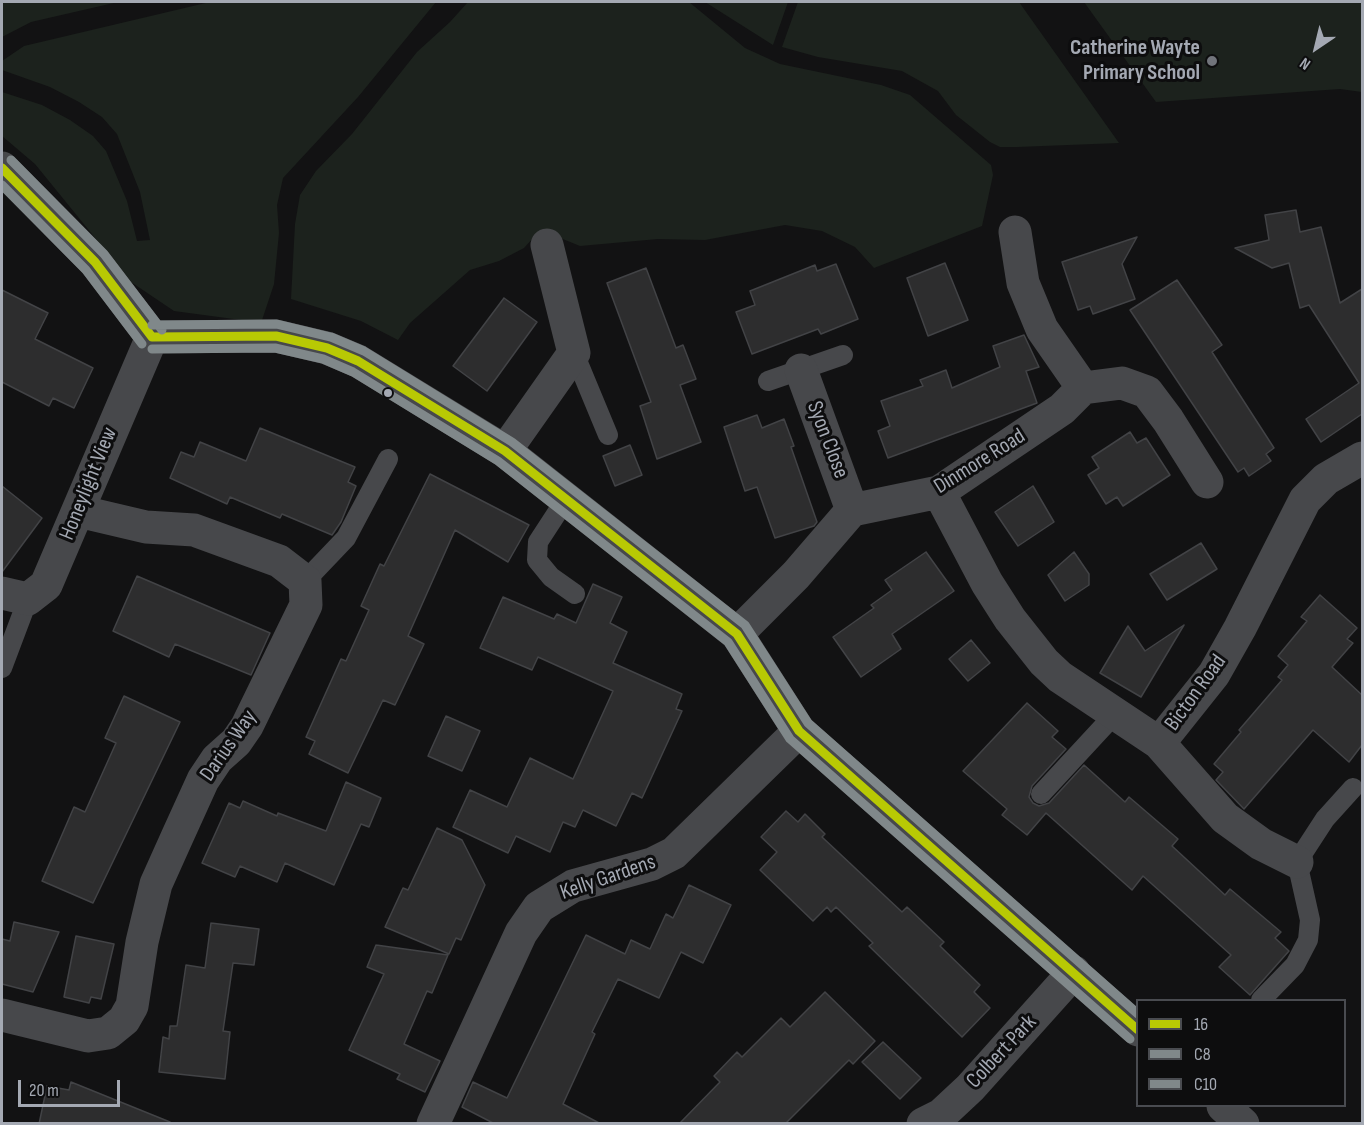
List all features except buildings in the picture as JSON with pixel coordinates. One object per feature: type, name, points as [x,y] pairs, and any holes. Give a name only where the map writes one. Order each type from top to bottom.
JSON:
[{"type":"street","points":[[2,168],[95,262],[152,337],[276,336],[327,348],[358,361],[505,451],[737,634],[799,731],[1136,1028]]},
{"type":"street","points":[[1015,232],[1023,283],[1042,329],[1083,388],[1122,383],[1147,392],[1168,420],[1207,482]]},
{"type":"street","points":[[505,451],[574,353],[547,245]]},
{"type":"street","name":"Honeylight View","points":[[15,596],[46,585],[152,337]]},
{"type":"street","name":"Syon Close","points":[[801,370],[831,446],[852,510]]},
{"type":"street","name":"Dinmore Road","points":[[852,510],[939,492],[1062,409],[1083,388]]},
{"type":"street","name":"Bicton Road","points":[[939,492],[987,583],[1027,642],[1060,677],[1159,743],[1214,674],[1305,500],[1326,479],[1362,458]]},
{"type":"street","points":[[737,634],[796,575],[852,510]]},
{"type":"street","points":[[78,511],[146,527],[194,530],[279,561],[305,581]]},
{"type":"street","name":"Darius Way","points":[[2,1015],[88,1036],[108,1033],[124,1020],[132,1006],[142,942],[156,884],[203,780],[217,759],[236,742],[247,726],[299,623],[306,605],[305,581]]},
{"type":"street","name":"Kelly Gardens","points":[[433,1124],[521,933],[539,907],[573,886],[652,864],[674,853],[715,816],[799,731]]},
{"type":"street","points":[[1159,743],[1225,818],[1261,844],[1297,862]]},
{"type":"street","name":"Colbert Park","points":[[923,1124],[941,1115],[970,1088],[1074,972]]},
{"type":"street","points":[[1224,1107],[1243,1124]]},
{"type":"lane","points":[[574,353],[608,435]]},
{"type":"lane","points":[[768,381],[843,356]]},
{"type":"lane","points":[[305,581],[346,538],[388,459]]},
{"type":"lane","points":[[566,499],[538,542],[537,560],[551,577],[575,594]]},
{"type":"lane","points":[[2,668],[15,596]]},
{"type":"lane","points":[[1041,794],[1115,714]]},
{"type":"lane","points":[[1261,999],[1295,965],[1308,940],[1310,920],[1297,862],[1325,819],[1353,788]]},
{"type":"shaded area","points":[[2,2],[118,2],[31,22],[2,37]]},
{"type":"shaded area","points":[[210,2],[436,2],[358,97],[283,178],[277,205],[279,233],[274,284],[262,320],[256,322],[174,311],[131,282],[35,164],[2,136],[2,92],[42,105],[93,136],[106,151],[127,201],[137,241],[150,240],[140,192],[117,134],[102,117],[79,102],[50,87],[2,70],[2,61],[24,46]]},
{"type":"shaded area","points":[[468,2],[689,2],[745,48],[780,64],[881,85],[910,95],[991,165],[993,175],[982,226],[874,268],[855,247],[822,231],[785,225],[705,240],[658,239],[580,246],[553,235],[533,238],[524,248],[499,261],[470,270],[410,323],[398,340],[361,321],[291,299],[295,224],[300,195],[316,171],[352,134],[417,52]]},
{"type":"shaded area","points":[[705,2],[788,2],[773,45]]},
{"type":"shaded area","points":[[798,2],[1019,2],[1119,143],[1000,147],[990,142],[956,115],[938,91],[902,71],[818,57],[782,47]]},
{"type":"shaded area","points":[[1084,2],[1362,2],[1362,92],[1340,89],[1156,102]]},
{"type":"transit line","name":"C10","points":[[11,160],[104,254],[162,330]]},
{"type":"transit line","name":"16","points":[[2,168],[95,262],[152,337]]},
{"type":"transit line","name":"C8","points":[[2,185],[86,270],[142,344]]},
{"type":"transit line","name":"C10","points":[[152,325],[277,324],[331,337],[364,351],[512,442],[745,625],[808,723],[1136,1012]]},
{"type":"transit line","name":"16","points":[[152,337],[276,336],[327,348],[358,361],[505,451],[737,634],[799,731],[1136,1028]]},
{"type":"transit line","name":"C8","points":[[152,349],[275,348],[323,359],[353,372],[498,461],[728,642],[790,739],[1130,1039]]},
{"type":"place","name":"Catherine Wayte Primary School","points":[[1212,61]]}]
